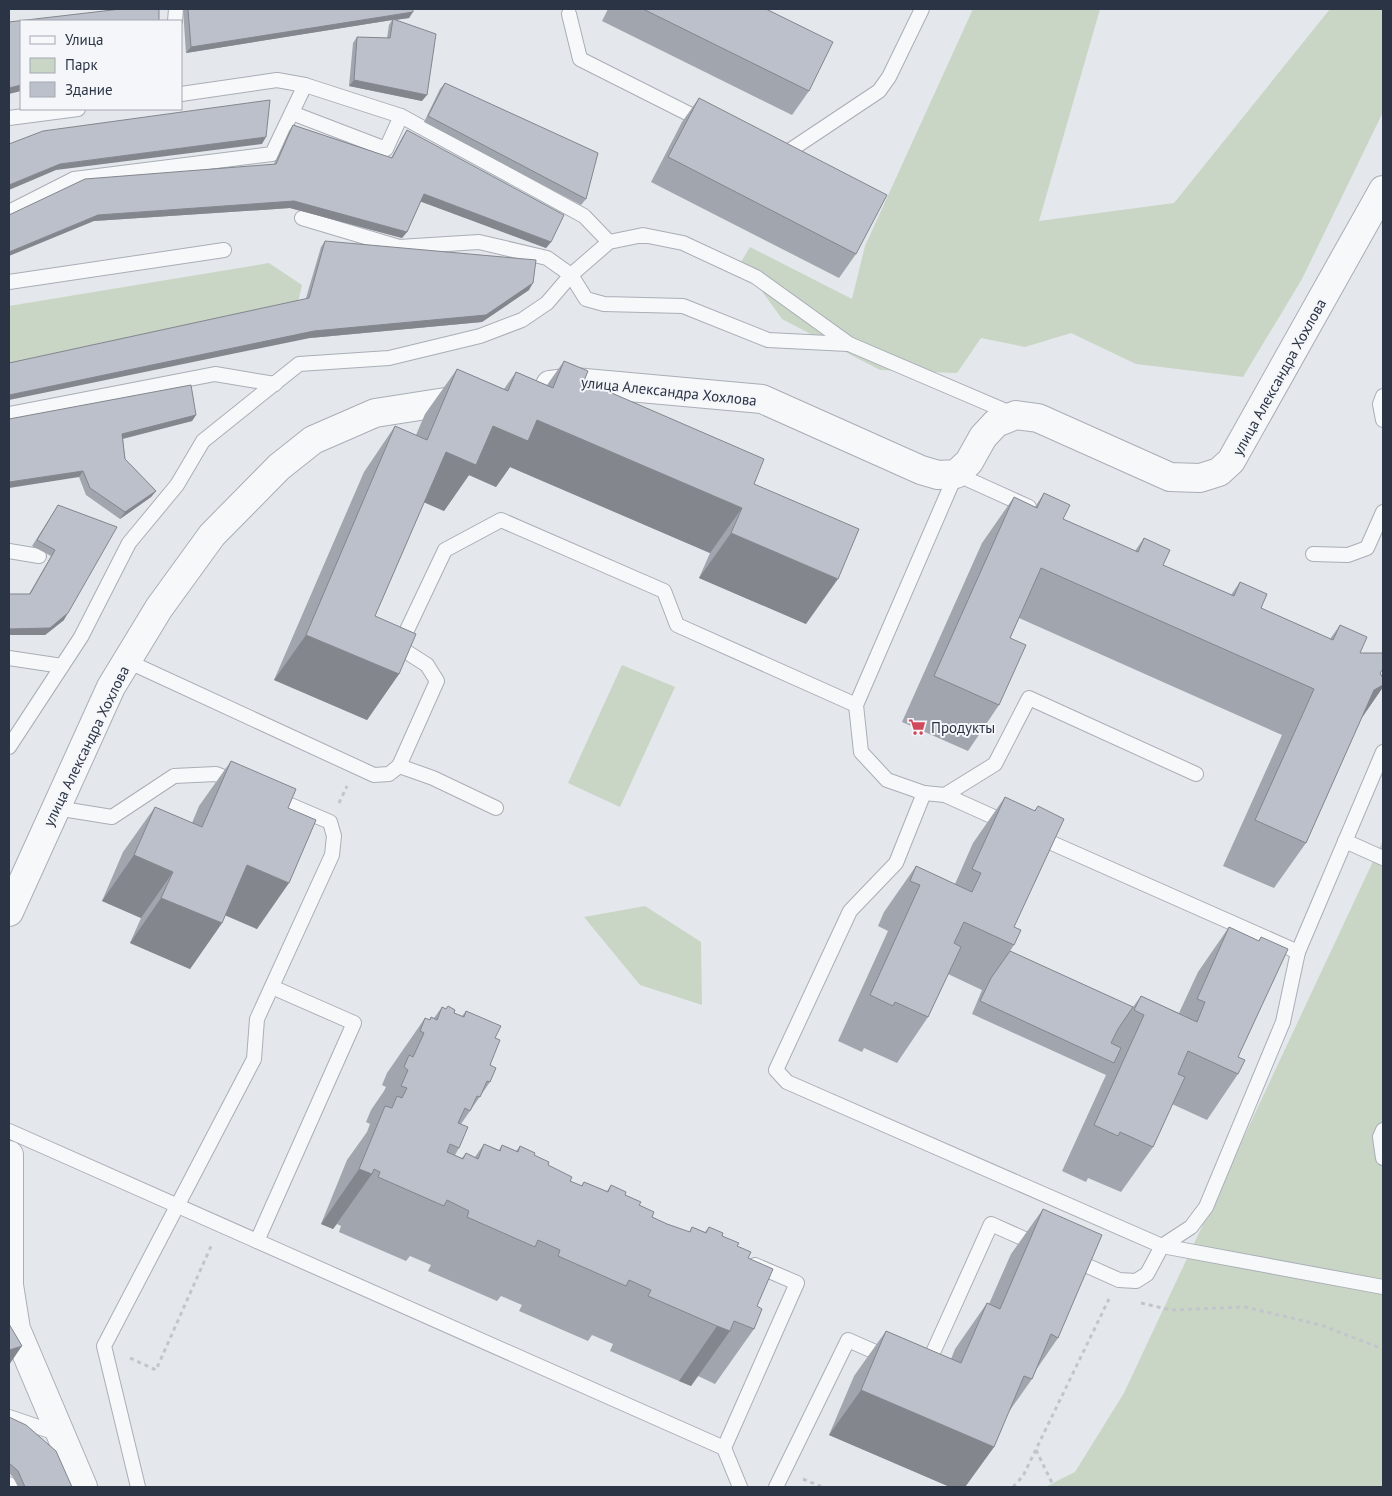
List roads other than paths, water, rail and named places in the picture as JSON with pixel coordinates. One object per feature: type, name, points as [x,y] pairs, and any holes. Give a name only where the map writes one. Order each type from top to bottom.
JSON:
[{"type":"street","name":"улица Александра Хохлова","points":[[1016,415],[1038,418],[1170,477],[1200,478],[1219,472],[1231,461],[1383,190]]},
{"type":"street","name":"улица Александра Хохлова","points":[[527,389],[574,382],[762,399],[921,470],[938,475],[956,474]]},
{"type":"street","name":"улица Александра Хохлова","points":[[9,912],[111,687],[159,608],[212,535],[279,467],[313,440],[375,413],[498,394]]},
{"type":"street","points":[[956,474],[969,462],[983,437],[996,423],[1016,415]]},
{"type":"street","points":[[9,1155],[9,1285],[16,1329],[84,1487]]},
{"type":"lane","points":[[770,155],[778,159],[879,91],[889,77],[922,9]]},
{"type":"lane","points":[[570,14],[580,59],[718,129]]},
{"type":"lane","points":[[182,94],[277,80],[305,85],[401,116],[584,216],[610,242]]},
{"type":"lane","points":[[9,212],[74,179],[272,154],[305,85]]},
{"type":"lane","points":[[9,118],[70,110]]},
{"type":"lane","points":[[292,113],[386,148],[401,116]]},
{"type":"lane","points":[[302,218],[399,247],[479,242],[547,258],[571,275],[586,299],[604,304],[683,306],[768,340],[849,344]]},
{"type":"lane","points":[[9,747],[81,637],[129,543],[177,485],[203,441],[299,364],[389,358],[480,336],[522,320],[547,303],[571,275],[610,242],[643,235],[683,243],[756,277],[849,344],[1016,415]]},
{"type":"lane","points":[[9,282],[224,250]]},
{"type":"lane","points":[[9,414],[215,374],[275,384]]},
{"type":"lane","points":[[1383,396],[1380,404],[1383,420]]},
{"type":"lane","points":[[1038,511],[956,474],[856,706],[862,752],[887,780],[924,793],[945,795],[1298,952]]},
{"type":"lane","points":[[1313,554],[1348,556],[1367,548],[1383,512]]},
{"type":"lane","points":[[127,661],[374,775],[388,774],[400,766],[436,681],[428,665],[399,647],[445,550],[501,520],[664,591],[677,625],[856,706]]},
{"type":"lane","points":[[9,550],[39,556]]},
{"type":"lane","points":[[9,658],[62,666]]},
{"type":"lane","points":[[945,795],[995,764],[1030,698],[1196,774]]},
{"type":"lane","points":[[915,1370],[924,1373],[991,1224],[1119,1280],[1136,1281],[1147,1274],[1162,1246],[1190,1227],[1206,1207],[1283,1022],[1298,952],[1383,752]]},
{"type":"lane","points":[[400,766],[433,778],[496,808]]},
{"type":"lane","points":[[56,808],[112,817],[174,776],[216,774],[330,822],[334,836],[332,855],[256,1020],[254,1059],[104,1346],[138,1487]]},
{"type":"lane","points":[[924,793],[896,863],[850,910],[776,1070],[788,1082],[1162,1246],[1383,1287]]},
{"type":"lane","points":[[1345,841],[1383,858]]},
{"type":"lane","points":[[257,1241],[354,1023],[272,987]]},
{"type":"lane","points":[[1383,1130],[1380,1137],[1383,1158]]},
{"type":"lane","points":[[9,1131],[724,1448],[740,1487]]},
{"type":"lane","points":[[724,1448],[797,1283],[743,1259]]},
{"type":"lane","points":[[776,1487],[848,1340],[898,1362]]},
{"type":"lane","points":[[9,1417],[62,1435]]},
{"type":"lane","points":[[9,1484],[12,1487]]},
{"type":"place","name":"Продукты","points":[[917,727]]}]
